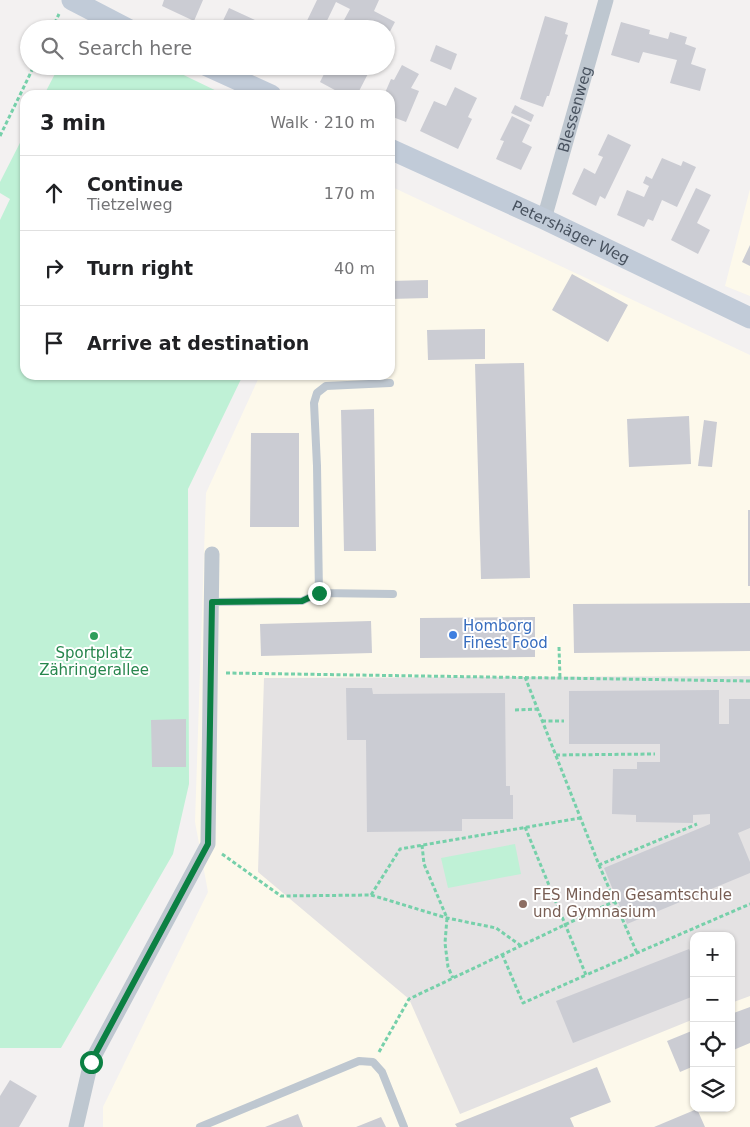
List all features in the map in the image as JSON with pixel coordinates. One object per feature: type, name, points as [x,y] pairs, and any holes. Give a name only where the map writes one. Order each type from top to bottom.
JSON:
[{"type":"street","points":[[72,0],[111,20]]},
{"type":"street","name":"Blessenweg","points":[[544,220],[606,0]]},
{"type":"street","points":[[227,75],[260,90]]},
{"type":"street","name":"Petershäger Weg","points":[[395,151],[750,318]]},
{"type":"street","points":[[76,1127],[91,1062],[208,844],[212,554]]},
{"type":"lane","points":[[319,593],[318,466],[314,403],[317,392],[326,386],[390,383]]},
{"type":"lane","points":[[212,602],[302,601],[319,593],[393,594]]},
{"type":"lane","points":[[200,1127],[359,1061],[374,1062],[382,1072],[404,1127]]},
{"type":"path","points":[[22,90],[30,75]]},
{"type":"path","points":[[0,136],[20,95]]},
{"type":"path","points":[[559,647],[560,679]]},
{"type":"path","points":[[211,673],[750,681]]},
{"type":"path","points":[[525,677],[580,818],[637,953]]},
{"type":"path","points":[[514,710],[538,709]]},
{"type":"path","points":[[542,721],[564,721]]},
{"type":"path","points":[[556,755],[655,754]]},
{"type":"path","points":[[371,895],[400,849],[580,818]]},
{"type":"path","points":[[600,864],[697,824]]},
{"type":"path","points":[[525,827],[586,975]]},
{"type":"path","points":[[208,844],[281,896],[371,895],[447,918],[496,928],[520,945]]},
{"type":"path","points":[[422,845],[424,864],[447,918],[445,943],[448,967],[453,978]]},
{"type":"path","points":[[374,1062],[409,999],[615,901]]},
{"type":"path","points":[[502,954],[523,1003],[750,904]]},
{"type":"shaded area","points":[[395,188],[750,355],[750,1127],[103,1127],[103,1107],[208,892],[195,822],[206,493],[258,380],[395,380]]},
{"type":"shaded area","points":[[750,189],[750,296],[725,286]]},
{"type":"shaded area","name":"FES Minden Gesamtschule und Gymnasium","points":[[750,676],[750,996],[735,1002],[735,932],[690,932],[690,1021],[460,1114],[409,999],[258,872],[264,678]]},
{"type":"green space","points":[[54,75],[184,75],[215,90],[47,90]]},
{"type":"green space","name":"Sportplatz Zähringerallee","points":[[20,143],[20,380],[241,380],[188,489],[189,784],[173,854],[61,1048],[0,1048],[0,220],[10,199],[0,193],[0,182]]},
{"type":"green space","points":[[515,844],[521,874],[448,888],[441,858]]},
{"type":"building","points":[[164,0],[203,0],[194,20],[162,6]]},
{"type":"building","points":[[317,0],[379,0],[374,11],[391,20],[344,20],[350,9],[336,2],[327,20],[307,20]]},
{"type":"building","points":[[229,8],[255,20],[223,20]]},
{"type":"building","points":[[545,16],[568,23],[565,34],[568,35],[549,96],[547,96],[543,107],[520,99]]},
{"type":"building","points":[[621,22],[650,30],[649,34],[668,39],[670,32],[687,37],[685,44],[696,48],[691,64],[706,69],[700,91],[670,83],[677,60],[643,52],[639,63],[611,55]]},
{"type":"building","points":[[436,45],[457,54],[451,70],[430,61]]},
{"type":"building","points":[[402,65],[419,74],[411,88],[419,91],[406,122],[395,118],[395,90],[386,90],[391,79],[394,80]]},
{"type":"building","points":[[324,75],[367,75],[360,90],[335,90],[320,82]]},
{"type":"building","points":[[455,87],[477,98],[468,117],[472,119],[458,149],[420,131],[434,101],[446,106]]},
{"type":"building","points":[[515,105],[534,115],[531,122],[511,113]]},
{"type":"building","points":[[512,116],[530,125],[522,142],[532,147],[521,170],[496,159],[504,141],[500,140]]},
{"type":"building","points":[[608,134],[631,145],[605,199],[600,196],[596,206],[572,194],[584,168],[595,174],[603,157],[598,155]]},
{"type":"building","points":[[662,158],[681,166],[683,161],[696,167],[677,207],[662,200],[653,221],[648,219],[644,227],[617,215],[627,190],[644,197],[649,186],[643,183],[646,176],[652,179]]},
{"type":"building","points":[[696,188],[711,195],[697,223],[710,230],[698,254],[671,240]]},
{"type":"building","points":[[750,245],[750,266],[742,262]]},
{"type":"building","points":[[572,274],[628,305],[608,342],[552,310]]},
{"type":"building","points":[[428,280],[428,298],[395,299],[395,281]]},
{"type":"building","points":[[485,329],[485,359],[428,360],[427,330]]},
{"type":"building","points":[[524,363],[530,578],[481,579],[475,364]]},
{"type":"building","points":[[374,409],[376,551],[344,551],[341,410]]},
{"type":"building","points":[[689,416],[691,464],[629,467],[627,419]]},
{"type":"building","points":[[704,420],[717,422],[712,467],[698,466]]},
{"type":"building","points":[[251,433],[299,433],[299,527],[250,527]]},
{"type":"building","points":[[748,510],[750,510],[750,586],[748,586]]},
{"type":"building","points":[[750,603],[750,651],[574,653],[573,604]]},
{"type":"building","points":[[535,617],[535,657],[420,658],[420,618]]},
{"type":"building","points":[[371,621],[372,653],[261,656],[260,624]]},
{"type":"building","points":[[346,688],[372,688],[373,694],[505,693],[506,786],[510,786],[510,795],[513,795],[513,819],[462,819],[462,831],[367,832],[366,740],[347,740]]},
{"type":"building","points":[[719,690],[719,724],[729,724],[729,699],[750,699],[750,828],[738,833],[750,862],[750,873],[627,924],[604,868],[710,824],[710,814],[693,815],[693,823],[636,822],[636,815],[612,814],[613,769],[637,769],[637,762],[660,762],[660,744],[569,744],[569,691]]},
{"type":"building","points":[[186,719],[186,767],[152,767],[151,720]]},
{"type":"building","points":[[689,949],[690,951],[690,998],[573,1043],[556,1001]]},
{"type":"building","points":[[750,1007],[750,1043],[735,1049],[735,1022],[735,1013]]},
{"type":"building","points":[[690,1032],[690,1068],[680,1072],[667,1041]]},
{"type":"building","points":[[597,1067],[611,1102],[570,1118],[574,1127],[457,1127],[455,1124]]},
{"type":"building","points":[[10,1080],[37,1096],[19,1127],[0,1127],[0,1096]]},
{"type":"building","points":[[690,1112],[698,1112],[705,1127],[654,1127]]},
{"type":"building","points":[[298,1114],[303,1127],[265,1127]]},
{"type":"building","points":[[381,1117],[386,1127],[356,1127]]},
{"type":"place","name":"Homborg Finest Food","points":[[453,635]]},
{"type":"place","name":"Sportplatz Zähringerallee","points":[[94,636]]},
{"type":"place","name":"FES Minden Gesamtschule und Gymnasium","points":[[523,904]]},
{"type":"route","points":[[91,1062],[208,844],[212,602],[302,601],[319,593]]}]
